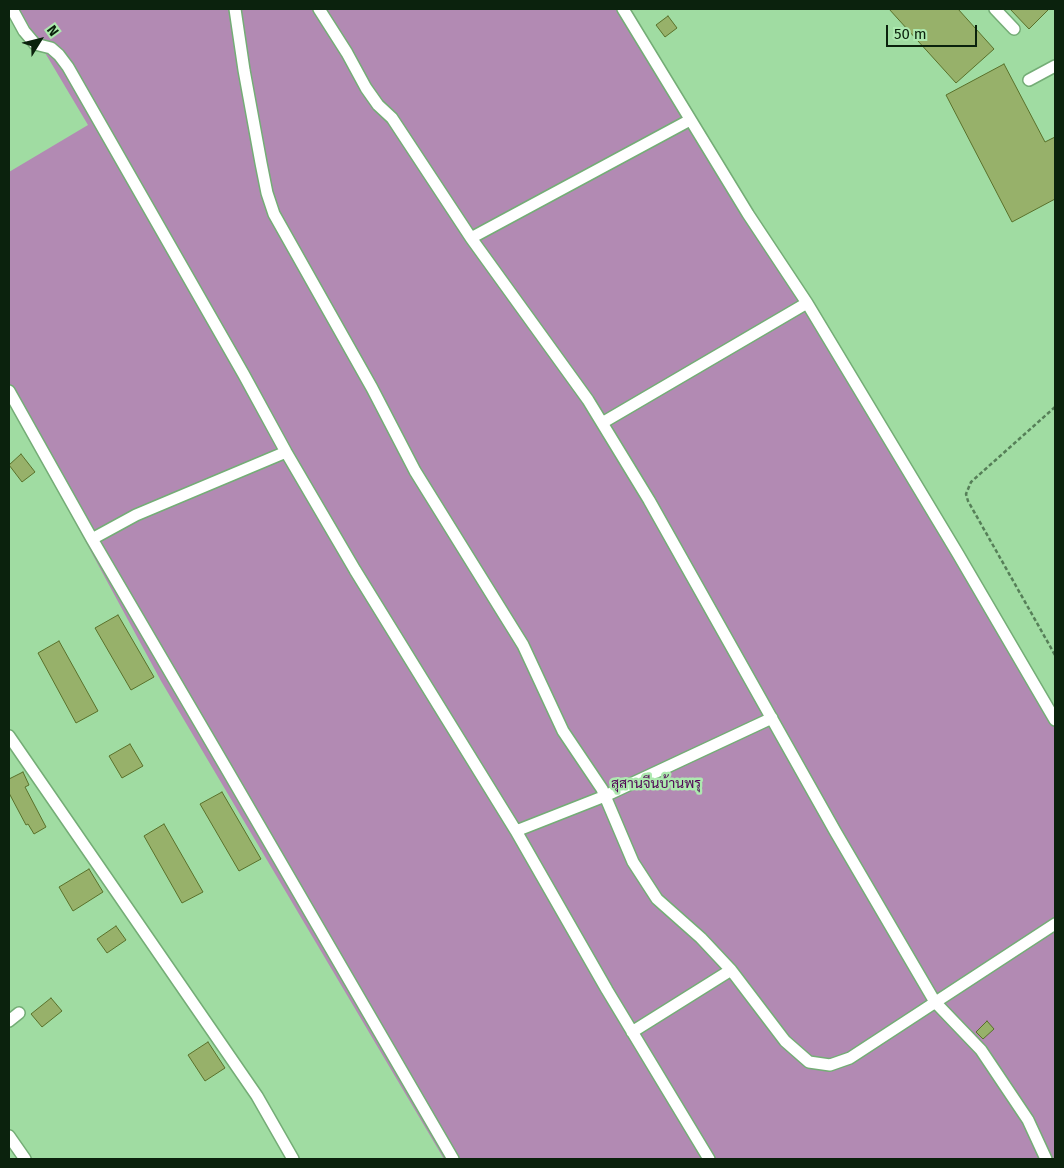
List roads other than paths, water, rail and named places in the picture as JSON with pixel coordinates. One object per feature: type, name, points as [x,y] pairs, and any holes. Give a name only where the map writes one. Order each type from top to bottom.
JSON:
[{"type":"street","points":[[12,9],[24,31],[35,44],[51,48],[68,67],[286,452],[366,587],[516,831],[632,1032],[709,1159]]},
{"type":"street","points":[[235,9],[259,154],[274,214],[372,388],[415,471],[523,645],[563,732],[602,789],[633,862],[657,899],[701,938],[732,970],[786,1041],[809,1062],[830,1066],[850,1058],[1055,924]]},
{"type":"street","points":[[319,9],[347,53],[366,88],[378,105],[392,118],[471,238],[602,422],[649,500],[835,832],[935,1002],[981,1050],[1028,1120],[1046,1159]]},
{"type":"street","points":[[623,9],[748,214],[806,303],[958,554],[1055,720]]},
{"type":"street","points":[[995,9],[1014,29]]},
{"type":"street","points":[[1029,80],[1055,66]]},
{"type":"street","points":[[471,238],[690,120]]},
{"type":"street","points":[[602,422],[806,303]]},
{"type":"street","points":[[9,391],[92,539],[453,1159]]},
{"type":"street","points":[[92,539],[136,515],[286,452]]},
{"type":"street","points":[[516,831],[605,796],[772,718]]},
{"type":"street","points":[[9,736],[257,1096],[293,1159]]},
{"type":"street","points":[[632,1032],[732,970]]},
{"type":"street","points":[[9,1020],[19,1013]]},
{"type":"street","points":[[9,1136],[26,1159]]},
{"type":"park label","name":"สุสานจีนบ้านพรุ","points":[[656,784]]}]
